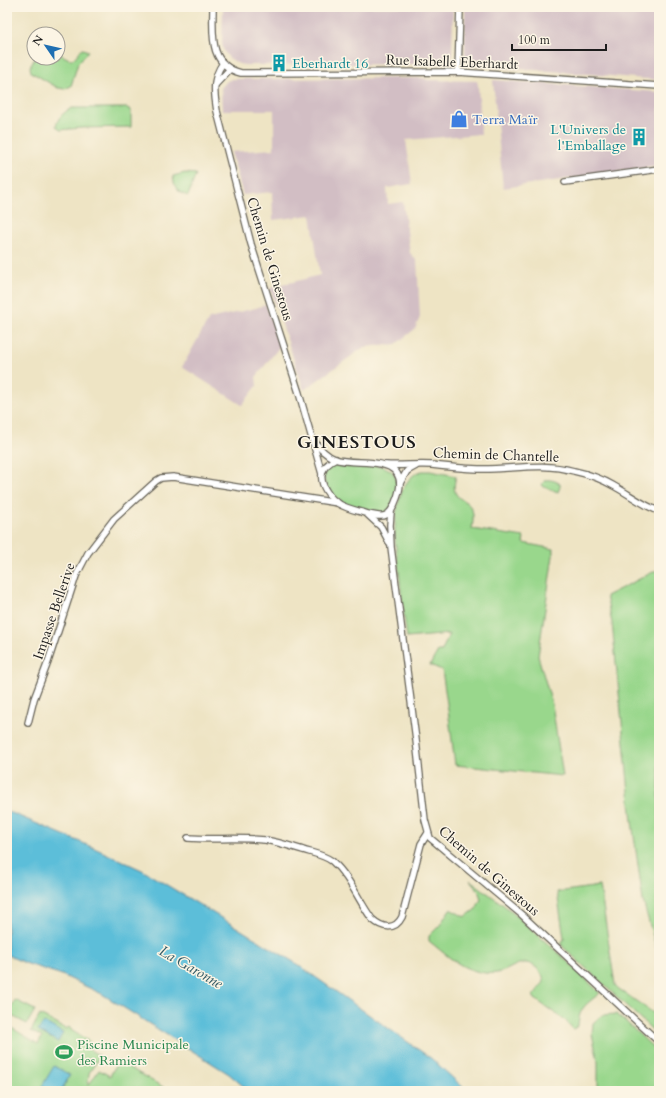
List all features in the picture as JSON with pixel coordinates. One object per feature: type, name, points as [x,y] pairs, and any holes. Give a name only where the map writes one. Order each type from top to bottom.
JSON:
[{"type":"street","points":[[213,7],[214,48],[219,58],[230,69],[215,86]]},
{"type":"street","points":[[458,72],[460,7]]},
{"type":"street","name":"Chemin de Ginestous","points":[[223,63],[217,72],[215,86],[217,111],[251,244],[299,393],[312,445],[326,490],[338,503],[366,513],[385,516],[391,512]]},
{"type":"street","name":"Rue Isabelle Eberhardt","points":[[230,69],[240,72],[458,72],[659,86]]},
{"type":"street","points":[[565,182],[659,169]]},
{"type":"street","name":"Chemin de Ginestous","points":[[311,437],[322,451],[336,459],[386,465]]},
{"type":"street","points":[[322,474],[325,466],[336,459]]},
{"type":"street","points":[[386,465],[395,471],[400,483]]},
{"type":"street","name":"Chemin de Chantelle","points":[[386,465],[419,465],[469,469],[541,466],[561,468],[581,473],[613,486],[639,502],[659,511]]},
{"type":"street","name":"Chemin de Chantelle","points":[[400,483],[407,471],[419,465]]},
{"type":"street","name":"Impasse Bellerive","points":[[28,723],[34,699],[48,662],[76,576],[88,553],[114,519],[156,481],[161,478],[173,477],[338,503]]},
{"type":"street","name":"Chemin de Ginestous","points":[[400,483],[391,512],[391,547],[425,820],[430,838],[522,915],[659,1042]]},
{"type":"street","points":[[319,500],[325,494],[326,490]]},
{"type":"street","name":"Chemin de Ginestous","points":[[366,513],[381,527],[386,534],[391,547]]},
{"type":"street","points":[[188,838],[263,840],[277,842],[308,851],[328,859],[333,862],[351,885],[372,919],[377,923],[389,927],[394,926],[402,917],[421,844],[428,833]]},
{"type":"shaded area","points":[[223,7],[453,7],[452,55],[448,61],[440,64],[239,64],[229,58],[223,49]]},
{"type":"shaded area","points":[[465,7],[659,7],[659,80],[473,66],[465,60]]},
{"type":"shaded area","points":[[424,78],[428,80],[477,81],[481,134],[406,140],[412,184],[387,188],[388,204],[403,202],[410,253],[417,261],[420,317],[415,329],[396,344],[364,347],[304,390],[270,288],[320,275],[311,215],[273,220],[272,192],[243,195],[231,152],[274,149],[274,110],[222,110],[221,88],[227,81],[232,79]]},
{"type":"shaded area","points":[[493,80],[659,92],[659,166],[503,188]]},
{"type":"shaded area","points":[[266,304],[280,346],[256,377],[257,386],[242,405],[182,367],[209,319],[256,308]]},
{"type":"green space","points":[[83,49],[88,51],[78,63],[71,86],[65,89],[58,88],[31,72],[31,66],[66,66],[66,57],[71,60]]},
{"type":"green space","points":[[72,108],[127,108],[131,110],[131,127],[60,130],[56,126],[58,120],[64,113]]},
{"type":"green space","points":[[185,173],[196,174],[188,196],[181,193],[174,184],[173,176]]},
{"type":"green space","points":[[335,462],[377,465],[391,470],[395,475],[397,487],[394,500],[388,512],[377,513],[364,511],[345,505],[336,499],[327,487],[324,477],[327,468]]},
{"type":"green space","points":[[422,471],[456,476],[454,486],[456,494],[471,507],[472,510],[472,529],[524,537],[523,543],[554,549],[538,656],[552,704],[563,776],[455,765],[442,670],[430,665],[438,651],[442,651],[449,634],[407,638],[396,548],[396,518],[401,493],[409,479]]},
{"type":"green space","points":[[545,480],[553,480],[560,484],[558,492],[544,487],[542,485]]},
{"type":"green space","points":[[659,569],[659,958],[643,901],[632,822],[612,623],[606,596]]},
{"type":"green space","points":[[470,880],[505,906],[565,959],[600,993],[582,1010],[578,1026],[573,1029],[566,1021],[535,999],[533,996],[544,982],[541,973],[534,966],[525,963],[516,965],[502,972],[481,972],[469,969],[457,963],[429,941],[429,936],[440,925],[450,909],[465,917],[476,909],[481,899],[478,890]]},
{"type":"green space","points":[[600,886],[615,985],[659,1017],[659,1036],[562,946],[562,941],[564,938],[557,892]]},
{"type":"green space","points":[[15,1000],[35,1010],[27,1024],[8,1014]]},
{"type":"green space","points":[[616,1014],[659,1053],[659,1091],[598,1091],[598,1061],[592,1034],[593,1023],[602,1015]]},
{"type":"green space","name":"Piscine Municipale des Ramiers","points":[[40,1015],[66,1029],[69,1027],[71,1030],[90,1042],[87,1048],[100,1056],[89,1073],[88,1086],[99,1070],[110,1076],[118,1061],[168,1090],[173,1091],[7,1091],[7,1025],[38,1044],[42,1037],[31,1031]]},
{"type":"water","name":"La Garonne","points":[[7,811],[142,870],[294,962],[432,1059],[467,1091],[249,1091],[229,1074],[102,994],[62,975],[25,963],[7,955]]},
{"type":"water","points":[[44,1022],[63,1033],[58,1042],[38,1031]]},
{"type":"water","points":[[54,1066],[70,1075],[61,1091],[39,1091]]},
{"type":"place","name":"Eberhardt 16","points":[[279,63]]},
{"type":"place","name":"Terra Maïr","points":[[459,119]]},
{"type":"place","name":"L'Univers de l'Emballage","points":[[639,137]]},
{"type":"place","name":"Piscine Municipale des Ramiers","points":[[64,1052]]},
{"type":"district","name":"GINESTOUS","points":[[357,442]]}]
